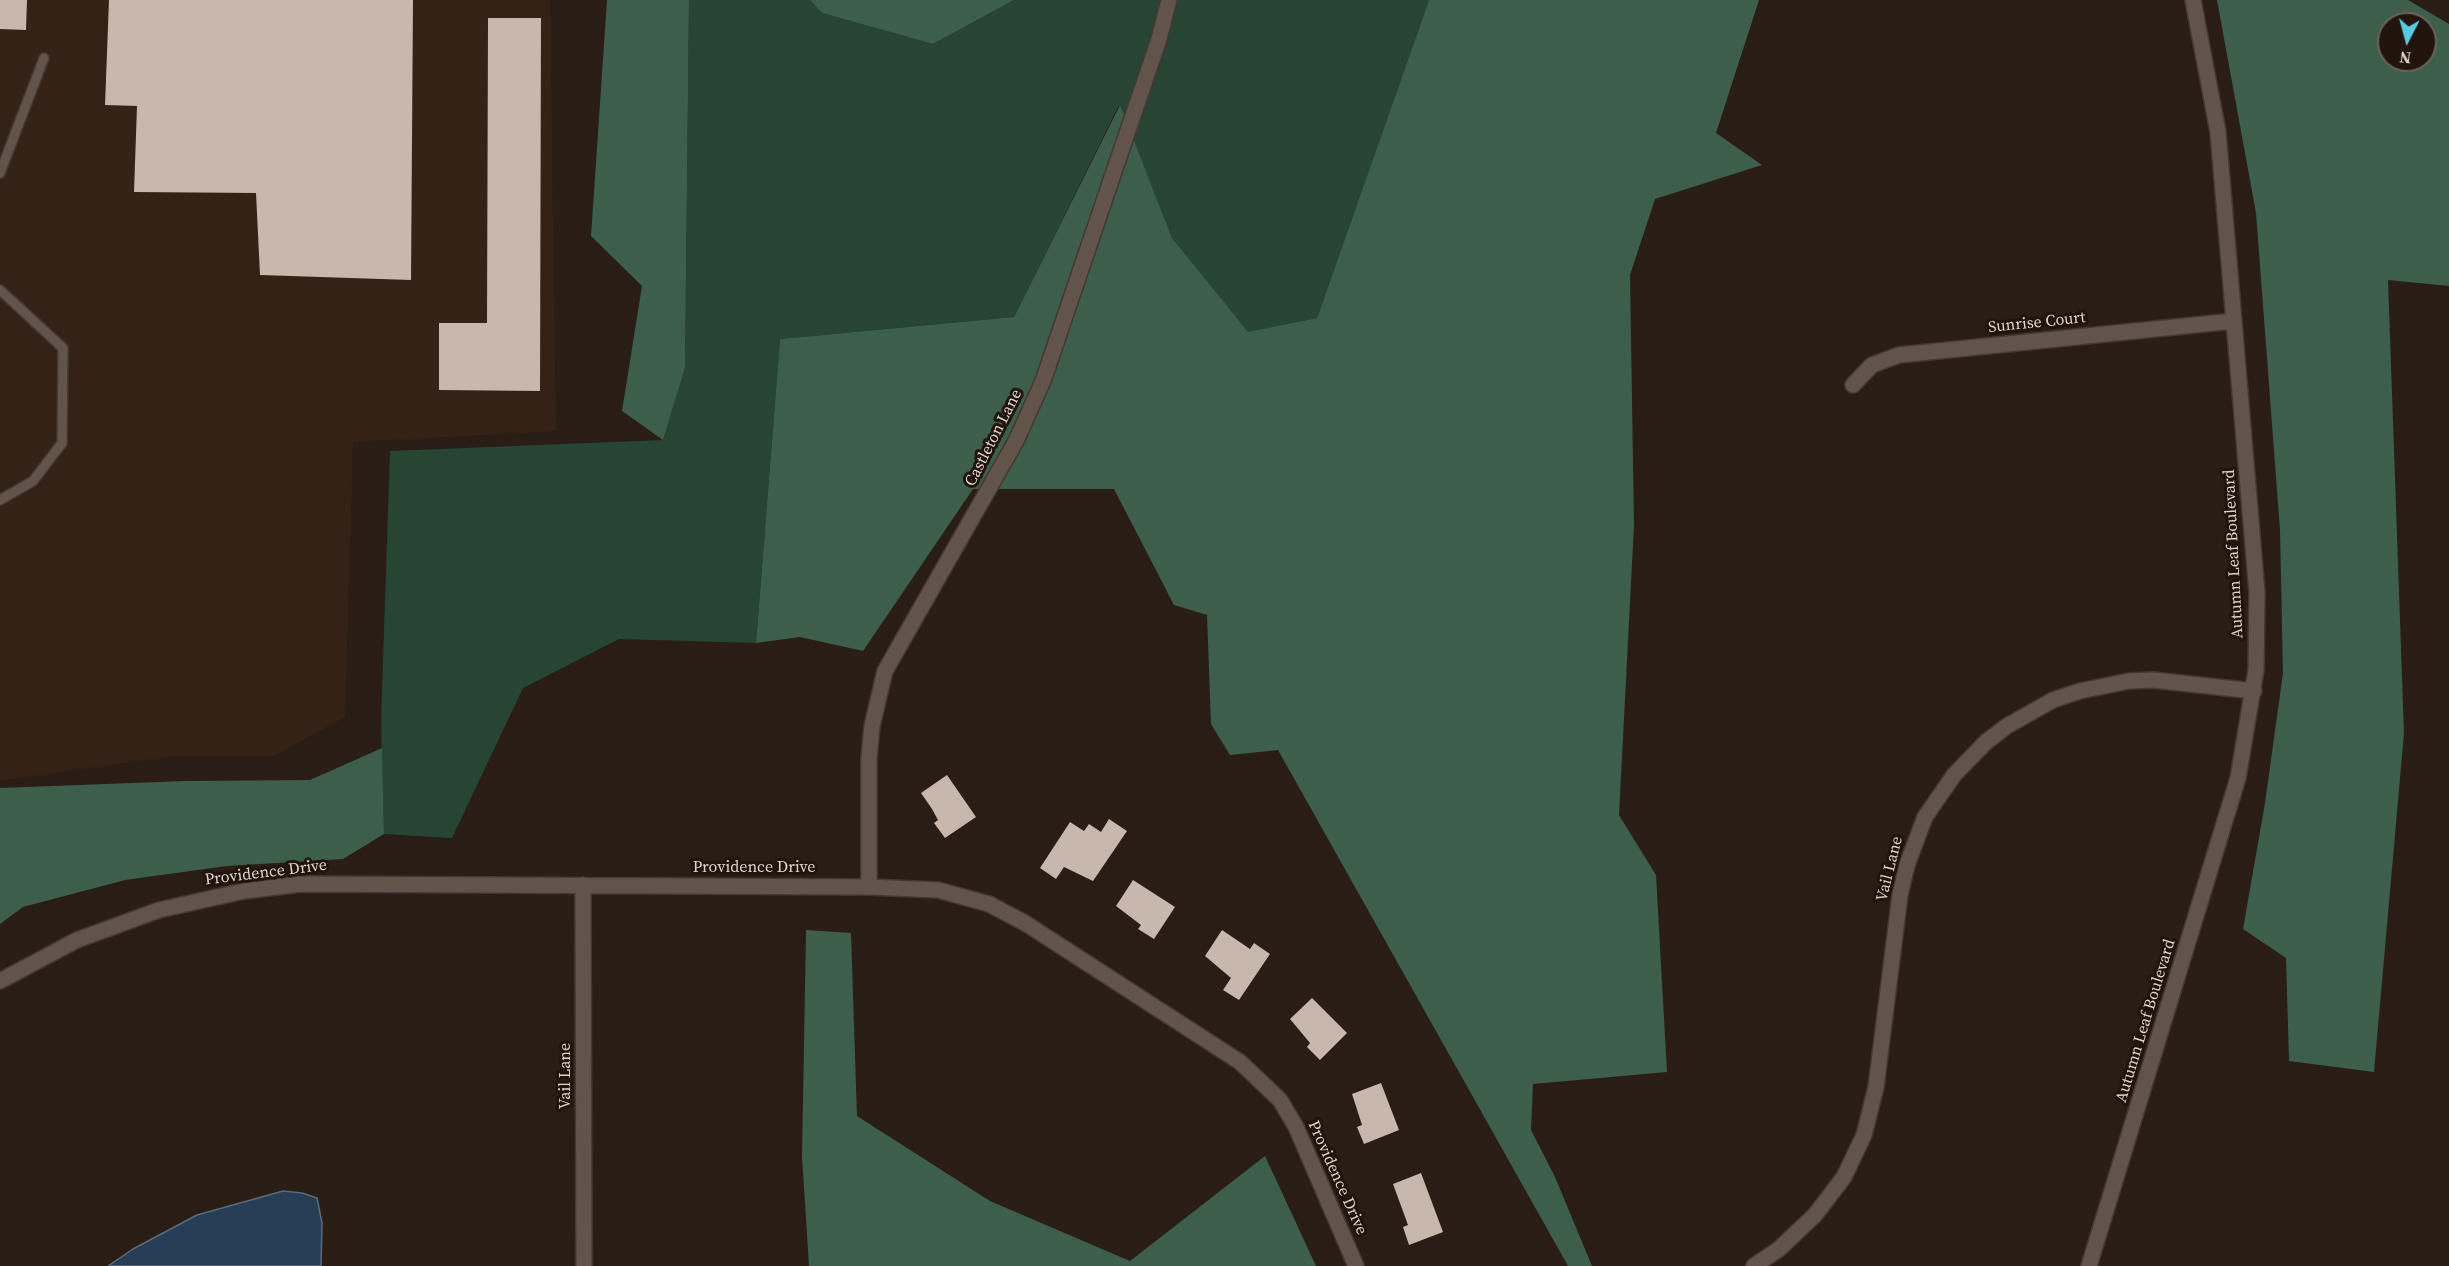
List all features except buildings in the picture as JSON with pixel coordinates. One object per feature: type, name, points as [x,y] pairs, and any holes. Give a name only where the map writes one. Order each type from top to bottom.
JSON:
[{"type":"street","name":"Castleton Lane","points":[[869,887],[869,758],[872,726],[885,671],[1016,441],[1043,381],[1159,39],[1169,0]]},
{"type":"street","name":"Autumn Leaf Boulevard","points":[[2089,1266],[2238,778],[2254,691],[2257,592],[2218,132],[2193,0]]},
{"type":"street","name":"Sunrise Court","points":[[1853,385],[1872,366],[1899,355],[2234,321]]},
{"type":"street","name":"Vail Lane","points":[[1754,1266],[1779,1249],[1815,1215],[1844,1177],[1864,1135],[1876,1087],[1900,895],[1907,865],[1925,817],[1954,775],[1986,742],[2007,726],[2053,700],[2080,691],[2129,681],[2153,680],[2254,691]]},
{"type":"street","name":"Providence Drive","points":[[0,981],[69,944],[122,922],[189,902],[244,891],[301,884],[869,887],[938,890],[989,904],[1025,923],[1240,1062],[1280,1100],[1296,1127],[1356,1266]]},
{"type":"street","name":"Vail Lane","points":[[583,885],[584,1266]]},
{"type":"lane","points":[[0,173],[44,57]]},
{"type":"lane","points":[[0,290],[63,348],[62,443],[33,481],[0,500]]},
{"type":"shaded area","points":[[0,0],[550,0],[556,431],[353,442],[345,717],[274,756],[174,756],[0,781]]},
{"type":"green space","points":[[607,0],[689,0],[685,368],[663,440],[622,411],[642,286],[591,236]]},
{"type":"green space","points":[[689,0],[810,0],[822,13],[933,44],[1014,0],[1429,0],[1317,318],[1247,333],[1172,238],[1119,105],[1014,317],[780,339],[756,643],[619,639],[523,688],[452,838],[384,834],[381,721],[390,451],[663,440],[685,368]]},
{"type":"green space","points":[[810,0],[1014,0],[933,44],[822,13]]},
{"type":"green space","points":[[1429,0],[1759,0],[1716,133],[1762,165],[1655,199],[1630,275],[1634,525],[1619,815],[1656,875],[1667,1072],[1533,1084],[1531,1130],[1555,1177],[1592,1266],[1568,1266],[1278,750],[1230,755],[1211,724],[1207,615],[1174,605],[1114,489],[973,489],[863,651],[800,637],[756,643],[780,339],[1014,317],[1120,105],[1172,238],[1248,332],[1317,318]]},
{"type":"green space","points":[[2217,0],[2408,0],[2428,12],[2377,12],[2377,72],[2437,72],[2437,17],[2449,24],[2449,286],[2388,280],[2404,733],[2374,1072],[2289,1061],[2286,958],[2243,929],[2265,803],[2283,673],[2280,530],[2256,213]]},
{"type":"green space","points":[[382,748],[384,834],[343,859],[227,866],[125,880],[23,907],[0,924],[0,788],[185,781],[310,780]]},
{"type":"green space","points":[[806,930],[851,933],[857,1116],[990,1201],[1130,1261],[1265,1156],[1316,1266],[809,1266],[802,1156]]},
{"type":"water","points":[[283,1191],[302,1193],[317,1198],[322,1223],[321,1266],[108,1266],[133,1249],[197,1215]]}]
